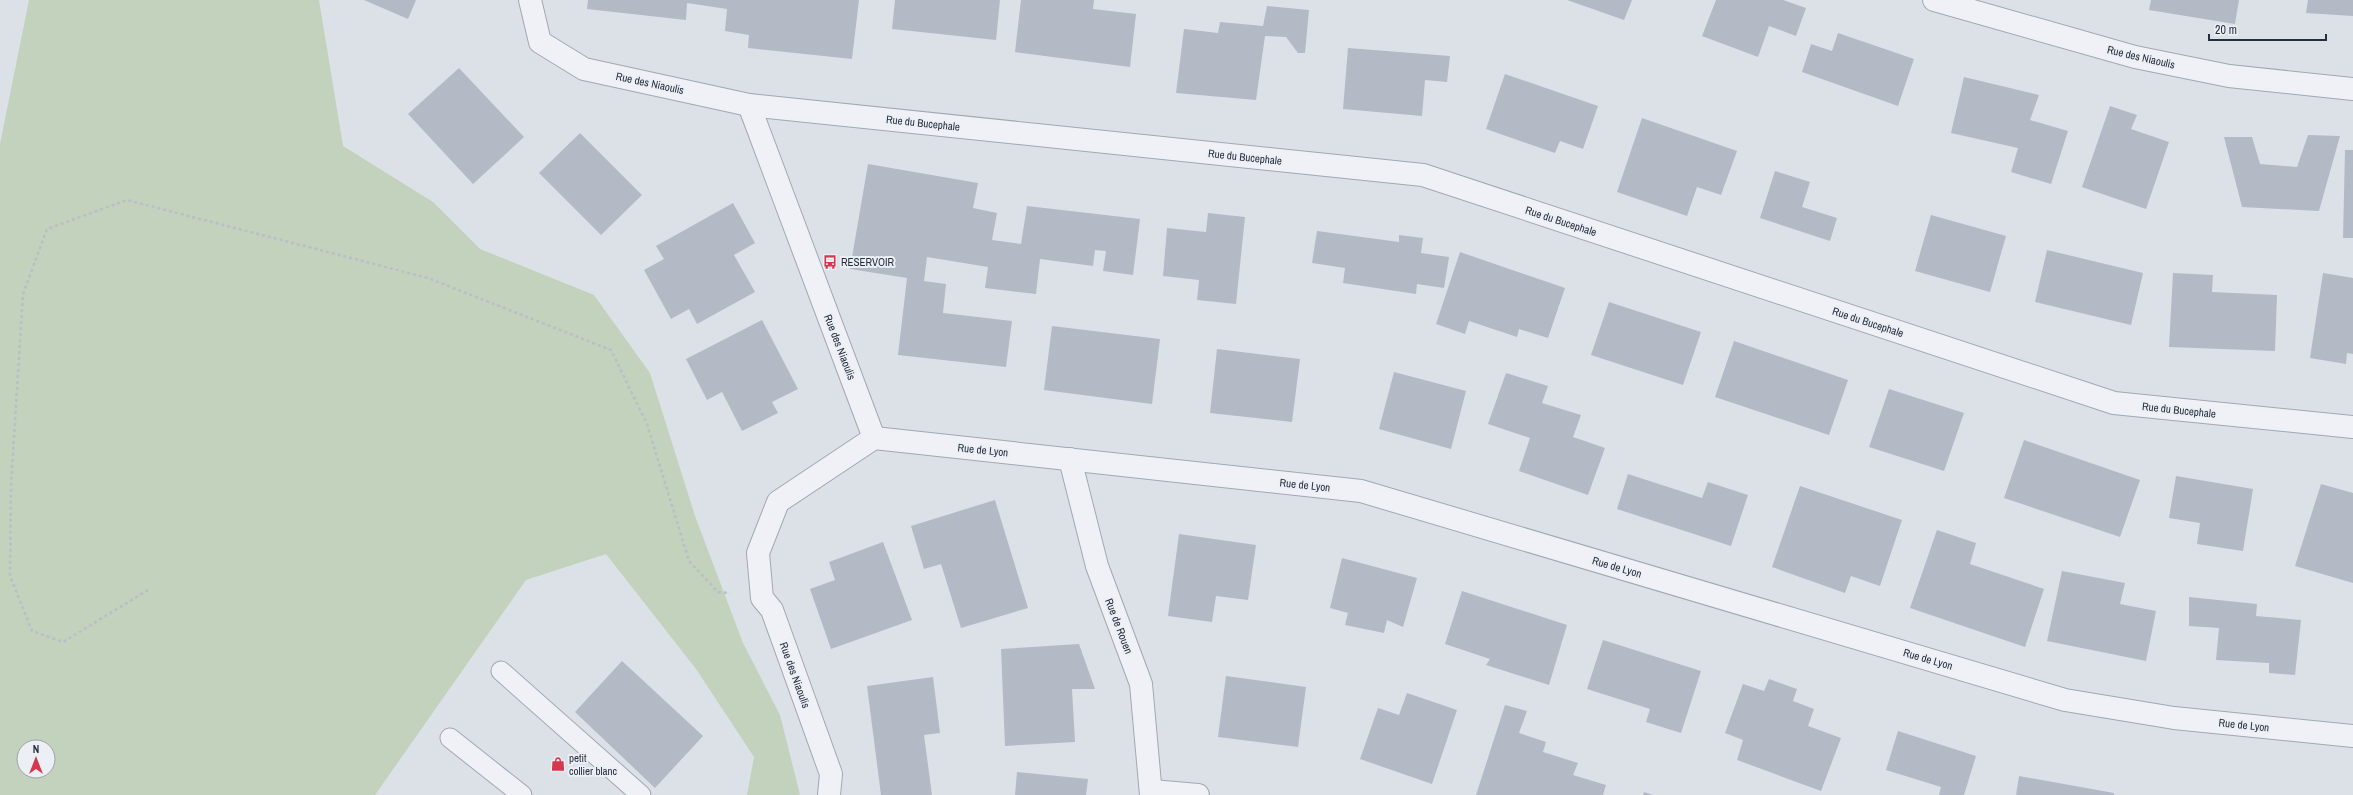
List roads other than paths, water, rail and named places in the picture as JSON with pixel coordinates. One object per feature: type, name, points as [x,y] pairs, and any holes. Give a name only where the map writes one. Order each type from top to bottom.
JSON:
[{"type":"street","name":"Rue des Niaoulis","points":[[530,0],[540,42],[584,69],[749,105],[874,438],[778,502],[758,553],[762,598],[772,610],[831,774],[829,795]]},
{"type":"street","name":"Rue des Niaoulis","points":[[1934,0],[2135,57],[2228,76],[2353,90]]},
{"type":"street","name":"Rue du Bucephale","points":[[749,105],[1423,175],[2114,403],[2353,427]]},
{"type":"street","name":"Rue de Lyon","points":[[874,438],[1361,491],[2065,700],[2174,718],[2353,736]]},
{"type":"street","name":"Rue de Rouen","points":[[1070,459],[1097,566],[1141,684],[1152,793]]},
{"type":"street","points":[[1152,793],[1198,795]]},
{"type":"lane","points":[[502,671],[641,795]]},
{"type":"lane","points":[[450,738],[522,795]]},
{"type":"place","name":"RESERVOIR","points":[[830,262]]},
{"type":"place","name":"petit collier blanc","points":[[558,764]]}]
